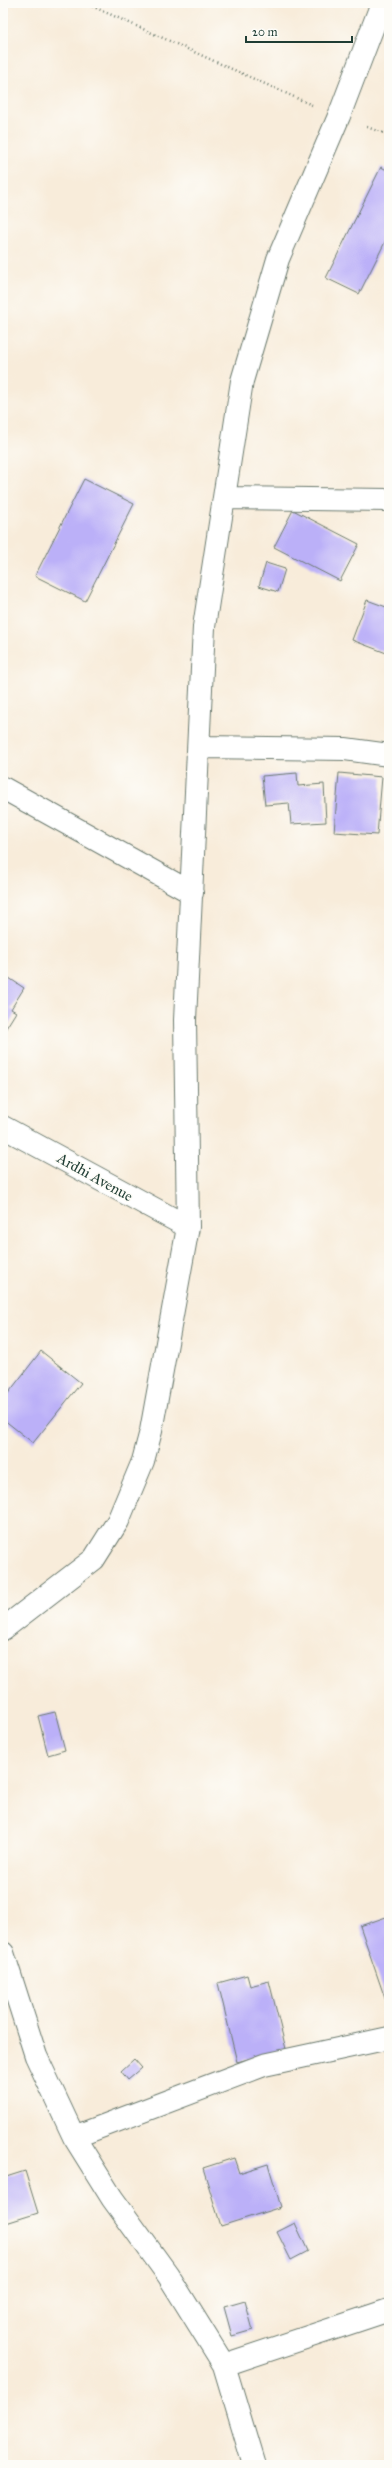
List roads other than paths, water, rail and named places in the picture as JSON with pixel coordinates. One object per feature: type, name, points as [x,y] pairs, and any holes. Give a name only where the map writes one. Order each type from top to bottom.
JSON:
[{"type":"street","points":[[3,1629],[94,1559],[118,1522],[143,1461],[151,1431],[188,1227],[185,1020],[204,627],[242,380],[276,266],[339,116],[382,3]]},
{"type":"street","points":[[224,498],[389,500]]},
{"type":"street","points":[[199,747],[345,749],[389,755]]},
{"type":"street","points":[[3,788],[192,894]]},
{"type":"street","name":"Ardhi Avenue","points":[[3,1127],[188,1227]]},
{"type":"street","points":[[3,1953],[36,2056],[74,2137],[112,2198],[168,2275],[224,2365],[254,2465]]},
{"type":"street","points":[[74,2137],[264,2065],[389,2038]]},
{"type":"street","points":[[224,2365],[389,2310]]}]
